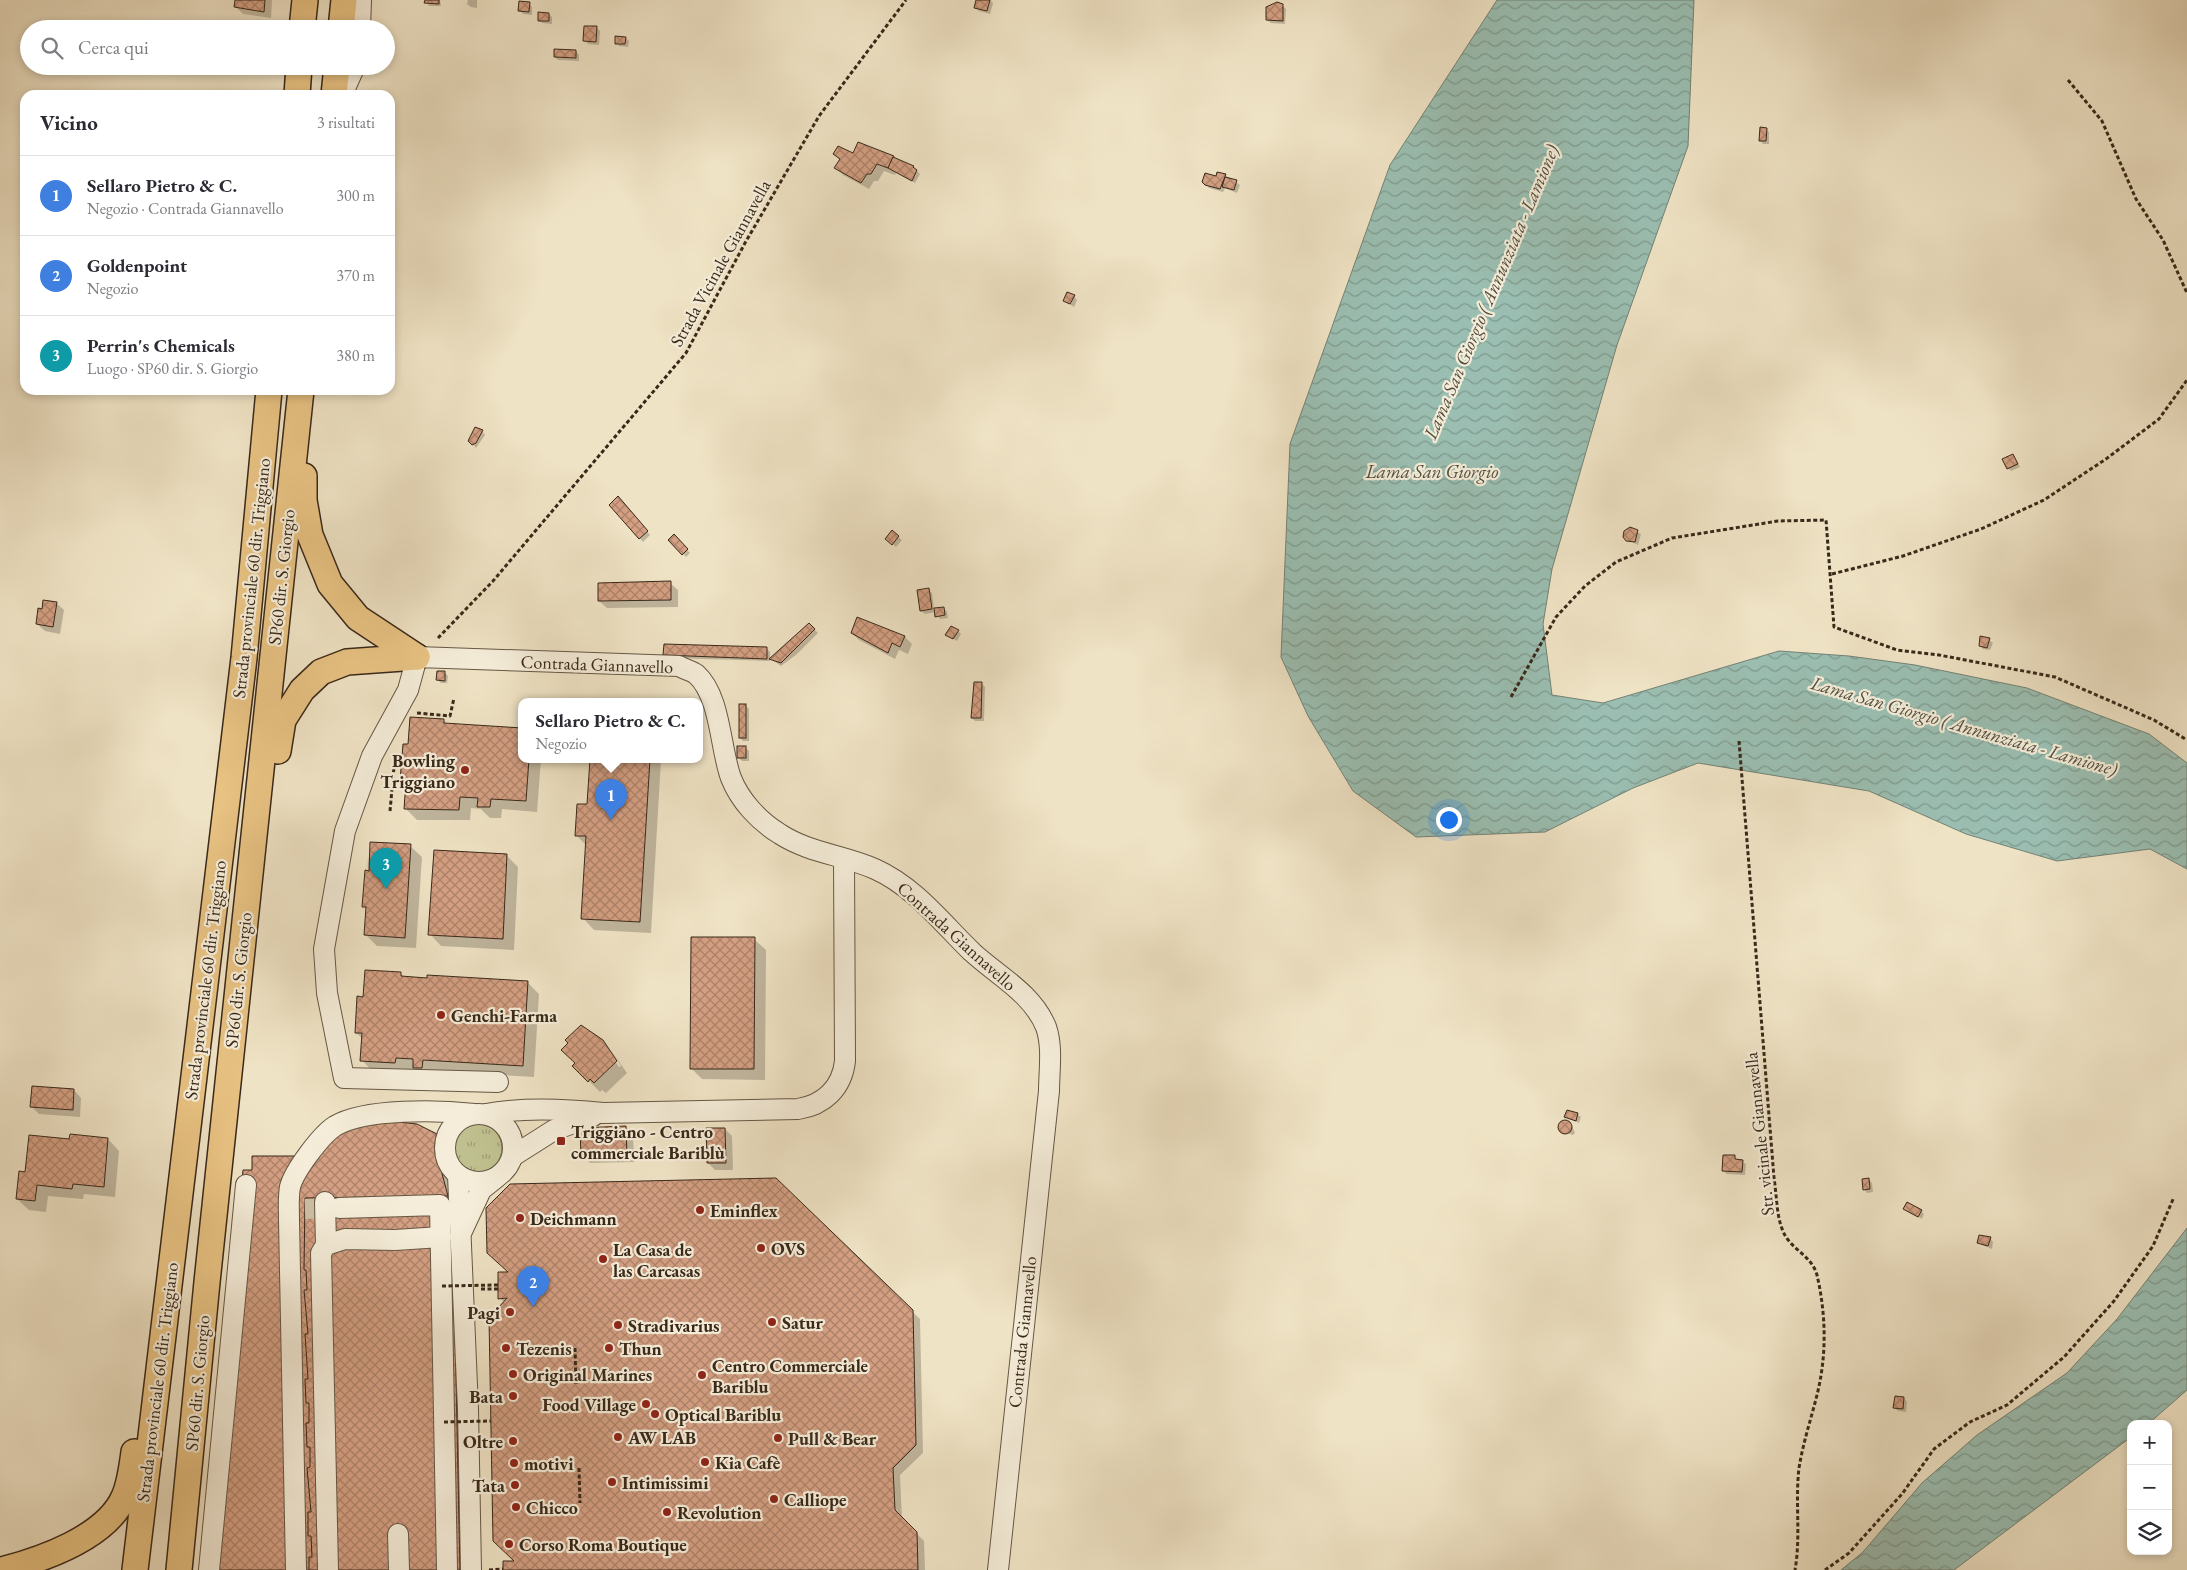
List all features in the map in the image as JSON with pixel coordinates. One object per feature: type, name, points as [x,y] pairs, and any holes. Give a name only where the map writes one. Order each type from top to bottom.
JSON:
[{"type":"main road","points":[[303,20],[304,0]]},
{"type":"main road","points":[[342,20],[344,0]]},
{"type":"main road","points":[[297,90],[298,75]]},
{"type":"main road","points":[[335,90],[336,75]]},
{"type":"main road","name":"Strada provinciale 60 dir. Triggiano","points":[[135,1570],[244,658],[270,395]]},
{"type":"main road","name":"SP60 dir. S. Giorgio","points":[[179,1570],[300,395]]},
{"type":"main road","points":[[305,395],[304,500],[310,535],[330,584],[358,618],[418,657]]},
{"type":"main road","points":[[245,920],[270,802],[283,720],[302,690],[322,672],[348,662],[418,657]]},
{"type":"main road","points":[[2,1570],[36,1561],[62,1550],[86,1536],[110,1517],[124,1498],[132,1465],[144,1365],[173,1244]]},
{"type":"street","points":[[360,20],[361,0]]},
{"type":"street","points":[[344,90],[352,75]]},
{"type":"street","points":[[418,657],[408,690],[372,756],[349,821],[324,949],[327,994],[344,1078],[498,1082]]},
{"type":"street","name":"Contrada Giannavello","points":[[418,657],[679,666],[696,674],[708,692],[731,778],[745,804],[780,834],[805,847],[874,868],[902,883],[974,954],[1005,977],[1033,1006],[1046,1028],[1050,1051],[1049,1091],[998,1570]]},
{"type":"street","points":[[496,1178],[476,1182],[458,1175],[450,1167],[446,1156],[445,1144],[448,1133],[455,1124],[464,1118],[505,1111],[576,1110],[603,1113],[798,1110],[817,1104],[828,1097],[839,1082],[846,1061],[844,859]]},
{"type":"street","points":[[296,1570],[297,1210],[290,1188],[294,1176],[325,1135],[336,1126],[374,1115],[450,1112],[480,1114],[505,1125],[514,1145],[513,1156],[509,1165],[481,1190],[462,1232]]},
{"type":"street","points":[[513,1156],[554,1130],[578,1120],[603,1113]]},
{"type":"street","points":[[458,1175],[462,1232],[471,1570]]},
{"type":"street","points":[[209,1570],[246,1185]]},
{"type":"street","points":[[328,1570],[321,1253],[326,1245],[332,1205],[440,1205],[447,1570]]},
{"type":"street","points":[[326,1245],[345,1239],[395,1240],[441,1237]]},
{"type":"street","points":[[398,1534],[399,1570]]},
{"type":"path","name":"Strada Vicinale Giannavella","points":[[418,657],[453,624],[492,581],[686,353],[745,243],[819,116],[906,0]]},
{"type":"path","points":[[2068,80],[2102,121],[2136,199],[2163,240],[2187,293]]},
{"type":"path","points":[[1832,574],[1902,556],[1981,529],[2044,500],[2106,459],[2160,419],[2187,380]]},
{"type":"path","points":[[1511,697],[1556,617],[1585,586],[1616,562],[1672,538],[1778,521],[1826,520],[1832,574],[1834,627],[1897,650],[1939,655],[2055,677],[2154,720],[2187,740]]},
{"type":"path","points":[[409,713],[450,716],[454,698]]},
{"type":"path","name":"Str. vicinale Giannavella","points":[[1739,741],[1774,1178],[1780,1220],[1786,1237],[1810,1261],[1816,1273],[1825,1330],[1824,1356],[1818,1393],[1804,1442],[1799,1469],[1798,1554],[1795,1570]]},
{"type":"path","points":[[390,811],[395,753]]},
{"type":"path","points":[[1825,1570],[1849,1553],[1902,1494],[1934,1449],[1970,1422],[2007,1405],[2064,1357],[2114,1301],[2153,1246],[2174,1197]]},
{"type":"path","points":[[442,1286],[498,1285]]},
{"type":"path","points":[[575,1348],[576,1384]]},
{"type":"path","points":[[444,1422],[491,1421]]},
{"type":"path","points":[[579,1468],[580,1503]]},
{"type":"green space","points":[[473,1124],[483,1124],[492,1128],[498,1134],[501,1139],[501,1157],[492,1168],[483,1172],[473,1172],[464,1168],[458,1162],[454,1153],[454,1143],[458,1134],[464,1128]]},
{"type":"water","name":"Lama San Giorgio","points":[[1497,0],[1694,0],[1688,146],[1617,345],[1552,569],[1543,624],[1552,695],[1603,703],[1779,651],[1849,656],[1915,665],[2027,688],[2149,734],[2187,763],[2187,869],[2150,849],[2057,861],[1966,834],[1869,791],[1698,763],[1633,788],[1545,832],[1416,837],[1353,791],[1308,716],[1281,657],[1290,444],[1390,165]]},
{"type":"water","points":[[2187,1228],[2187,1390],[2153,1420],[2127,1420],[2127,1440],[1954,1570],[1841,1570],[1863,1552],[1922,1483],[1977,1435],[2067,1373],[2117,1319]]},
{"type":"building","points":[[235,0],[265,0],[264,12],[234,7]]},
{"type":"building","points":[[425,0],[439,0],[439,4],[424,3]]},
{"type":"building","points":[[976,0],[990,0],[987,11],[974,8]]},
{"type":"building","points":[[519,1],[530,2],[529,12],[518,11]]},
{"type":"building","points":[[1277,2],[1283,4],[1283,21],[1266,20],[1266,7]]},
{"type":"building","points":[[538,12],[549,13],[549,21],[538,21]]},
{"type":"building","points":[[584,26],[597,26],[596,42],[583,41]]},
{"type":"building","points":[[615,36],[626,37],[625,44],[615,44]]},
{"type":"building","points":[[554,49],[576,50],[576,58],[554,57]]},
{"type":"building","points":[[1760,127],[1767,128],[1766,141],[1759,141]]},
{"type":"building","points":[[858,142],[894,156],[888,168],[877,164],[871,174],[867,174],[861,183],[834,168],[840,159],[833,154],[838,146],[853,153]]},
{"type":"building","points":[[893,157],[914,166],[917,170],[912,181],[888,168]]},
{"type":"building","points":[[1217,172],[1226,174],[1220,189],[1205,185],[1202,182],[1205,173],[1216,176]]},
{"type":"building","points":[[1225,177],[1237,180],[1234,190],[1222,187]]},
{"type":"building","points":[[1067,292],[1075,295],[1070,304],[1063,301]]},
{"type":"building","points":[[475,427],[483,430],[476,443],[472,445],[468,441]]},
{"type":"building","points":[[2013,454],[2018,464],[2007,469],[2002,459]]},
{"type":"building","points":[[618,496],[648,531],[639,539],[609,505]]},
{"type":"building","points":[[1630,527],[1638,530],[1635,542],[1626,541],[1623,537],[1624,531]]},
{"type":"building","points":[[892,530],[899,536],[892,545],[885,539]]},
{"type":"building","points":[[674,534],[688,549],[682,555],[668,540]]},
{"type":"building","points":[[671,581],[671,600],[598,601],[598,583]]},
{"type":"building","points":[[929,588],[932,609],[920,611],[917,590]]},
{"type":"building","points":[[43,600],[57,602],[53,627],[36,624],[38,608],[42,609]]},
{"type":"building","points":[[944,607],[945,615],[935,617],[934,608]]},
{"type":"building","points":[[857,617],[905,636],[900,647],[892,643],[888,653],[851,633]]},
{"type":"building","points":[[809,623],[815,629],[781,663],[769,659]]},
{"type":"building","points":[[951,626],[959,630],[953,639],[945,635]]},
{"type":"building","points":[[1980,636],[1990,638],[1987,648],[1979,646]]},
{"type":"building","points":[[664,644],[767,647],[767,659],[663,655]]},
{"type":"building","points":[[437,671],[445,671],[445,681],[436,680]]},
{"type":"building","points":[[974,682],[982,682],[981,718],[971,718]]},
{"type":"building","points":[[739,704],[746,704],[746,738],[739,738]]},
{"type":"building","name":"Bowling Triggiano","points":[[410,717],[444,719],[444,723],[518,728],[518,763],[529,763],[526,801],[491,799],[490,807],[477,807],[478,798],[460,797],[459,810],[404,809],[406,781],[400,781],[403,744],[408,744]]},
{"type":"building","points":[[737,746],[746,746],[746,758],[737,758]]},
{"type":"building","points":[[590,763],[650,763],[640,922],[581,919],[586,836],[575,836],[577,804],[587,804]]},
{"type":"building","points":[[370,842],[411,844],[405,938],[364,935],[366,907],[362,907],[365,870],[369,871]]},
{"type":"building","points":[[434,850],[507,854],[503,939],[428,935]]},
{"type":"building","points":[[691,937],[755,937],[754,1069],[690,1069]]},
{"type":"building","name":"Genchi-Farma","points":[[365,970],[401,972],[401,976],[427,978],[427,975],[528,981],[523,1066],[423,1060],[422,1068],[413,1068],[413,1059],[396,1058],[395,1063],[360,1061],[362,1033],[355,1033],[357,996],[363,997]]},
{"type":"building","points":[[581,1025],[603,1040],[617,1061],[594,1083],[590,1079],[588,1082],[572,1066],[575,1063],[561,1050],[568,1043],[565,1040]]},
{"type":"building","points":[[32,1086],[74,1089],[73,1110],[30,1107]]},
{"type":"building","points":[[1567,1110],[1578,1113],[1576,1121],[1564,1117]]},
{"type":"building","points":[[1565,1120],[1570,1122],[1572,1127],[1570,1132],[1565,1134],[1560,1132],[1558,1127],[1560,1122]]},
{"type":"building","points":[[390,1121],[417,1124],[439,1135],[436,1151],[448,1196],[450,1275],[454,1276],[460,1570],[203,1570],[243,1170],[252,1170],[252,1156],[298,1156],[319,1133]]},
{"type":"building","points":[[626,1126],[627,1155],[581,1157],[580,1128]]},
{"type":"building","points":[[706,1128],[725,1128],[726,1163],[707,1163]]},
{"type":"building","points":[[70,1134],[108,1138],[104,1187],[73,1184],[72,1189],[37,1185],[35,1201],[16,1199],[19,1171],[25,1172],[29,1135],[69,1139]]},
{"type":"building","points":[[1723,1155],[1735,1155],[1735,1159],[1743,1160],[1742,1172],[1722,1171]]},
{"type":"building","name":"Centro Commerciale Bariblu","points":[[776,1178],[913,1310],[916,1445],[893,1468],[895,1510],[917,1532],[918,1570],[503,1570],[503,1561],[514,1561],[493,1541],[489,1318],[507,1298],[498,1299],[498,1272],[508,1272],[487,1253],[486,1208],[510,1184]]},
{"type":"building","points":[[1869,1178],[1870,1189],[1863,1190],[1862,1179]]},
{"type":"building","points":[[448,1196],[450,1275],[454,1276],[460,1570],[309,1570],[309,1557],[312,1557],[311,1536],[308,1536],[308,1512],[311,1512],[307,1468],[310,1467],[310,1447],[307,1447],[306,1423],[309,1423],[309,1403],[306,1403],[305,1379],[308,1379],[305,1334],[308,1334],[304,1290],[307,1290],[306,1270],[304,1270],[305,1198]]},
{"type":"building","points":[[1907,1202],[1922,1210],[1918,1217],[1903,1209]]},
{"type":"building","points":[[1979,1235],[1991,1237],[1988,1246],[1977,1243]]},
{"type":"building","points":[[1895,1396],[1904,1397],[1903,1409],[1893,1408]]},
{"type":"tunnel","points":[[305,1209],[339,1208]]},
{"type":"place","name":"Bowling Triggiano","points":[[465,770]]},
{"type":"place","name":"Sellaro Pietro & C.","points":[[611,820]]},
{"type":"place","name":"Perrin's Chemicals","points":[[386,889]]},
{"type":"place","name":"Genchi-Farma","points":[[441,1015]]},
{"type":"place","name":"Triggiano - Centro commerciale Bariblù","points":[[561,1141]]},
{"type":"place","name":"Eminflex","points":[[700,1210]]},
{"type":"place","name":"Deichmann","points":[[520,1218]]},
{"type":"place","name":"OVS","points":[[761,1248]]},
{"type":"place","name":"La Casa de las Carcasas","points":[[603,1259]]},
{"type":"place","name":"Goldenpoint","points":[[533,1307]]},
{"type":"place","name":"Pagi","points":[[510,1312]]},
{"type":"place","name":"Satur","points":[[772,1322]]},
{"type":"place","name":"Stradivarius","points":[[618,1325]]},
{"type":"place","name":"Tezenis","points":[[506,1348]]},
{"type":"place","name":"Thun","points":[[609,1348]]},
{"type":"place","name":"Original Marines","points":[[513,1374]]},
{"type":"place","name":"Centro Commerciale Bariblu","points":[[702,1375]]},
{"type":"place","name":"Bata","points":[[513,1396]]},
{"type":"place","name":"Food Village","points":[[646,1404]]},
{"type":"place","name":"Optical Bariblu","points":[[655,1414]]},
{"type":"place","name":"AW LAB","points":[[618,1437]]},
{"type":"place","name":"Pull & Bear","points":[[778,1438]]},
{"type":"place","name":"Oltre","points":[[513,1441]]},
{"type":"place","name":"Kia Cafè","points":[[705,1462]]},
{"type":"place","name":"motivi","points":[[514,1463]]},
{"type":"place","name":"Intimissimi","points":[[612,1482]]},
{"type":"place","name":"Tata","points":[[515,1485]]},
{"type":"place","name":"Calliope","points":[[774,1499]]},
{"type":"place","name":"Chicco","points":[[516,1507]]},
{"type":"place","name":"Revolution","points":[[667,1512]]},
{"type":"place","name":"Corso Roma Boutique","points":[[509,1544]]},
{"type":"water label","name":"Lama San Giorgio ( Annunziata - Lamione)","points":[[1491,292]]},
{"type":"water label","name":"Lama San Giorgio ( Annunziata - Lamione)","points":[[1964,726]]}]
